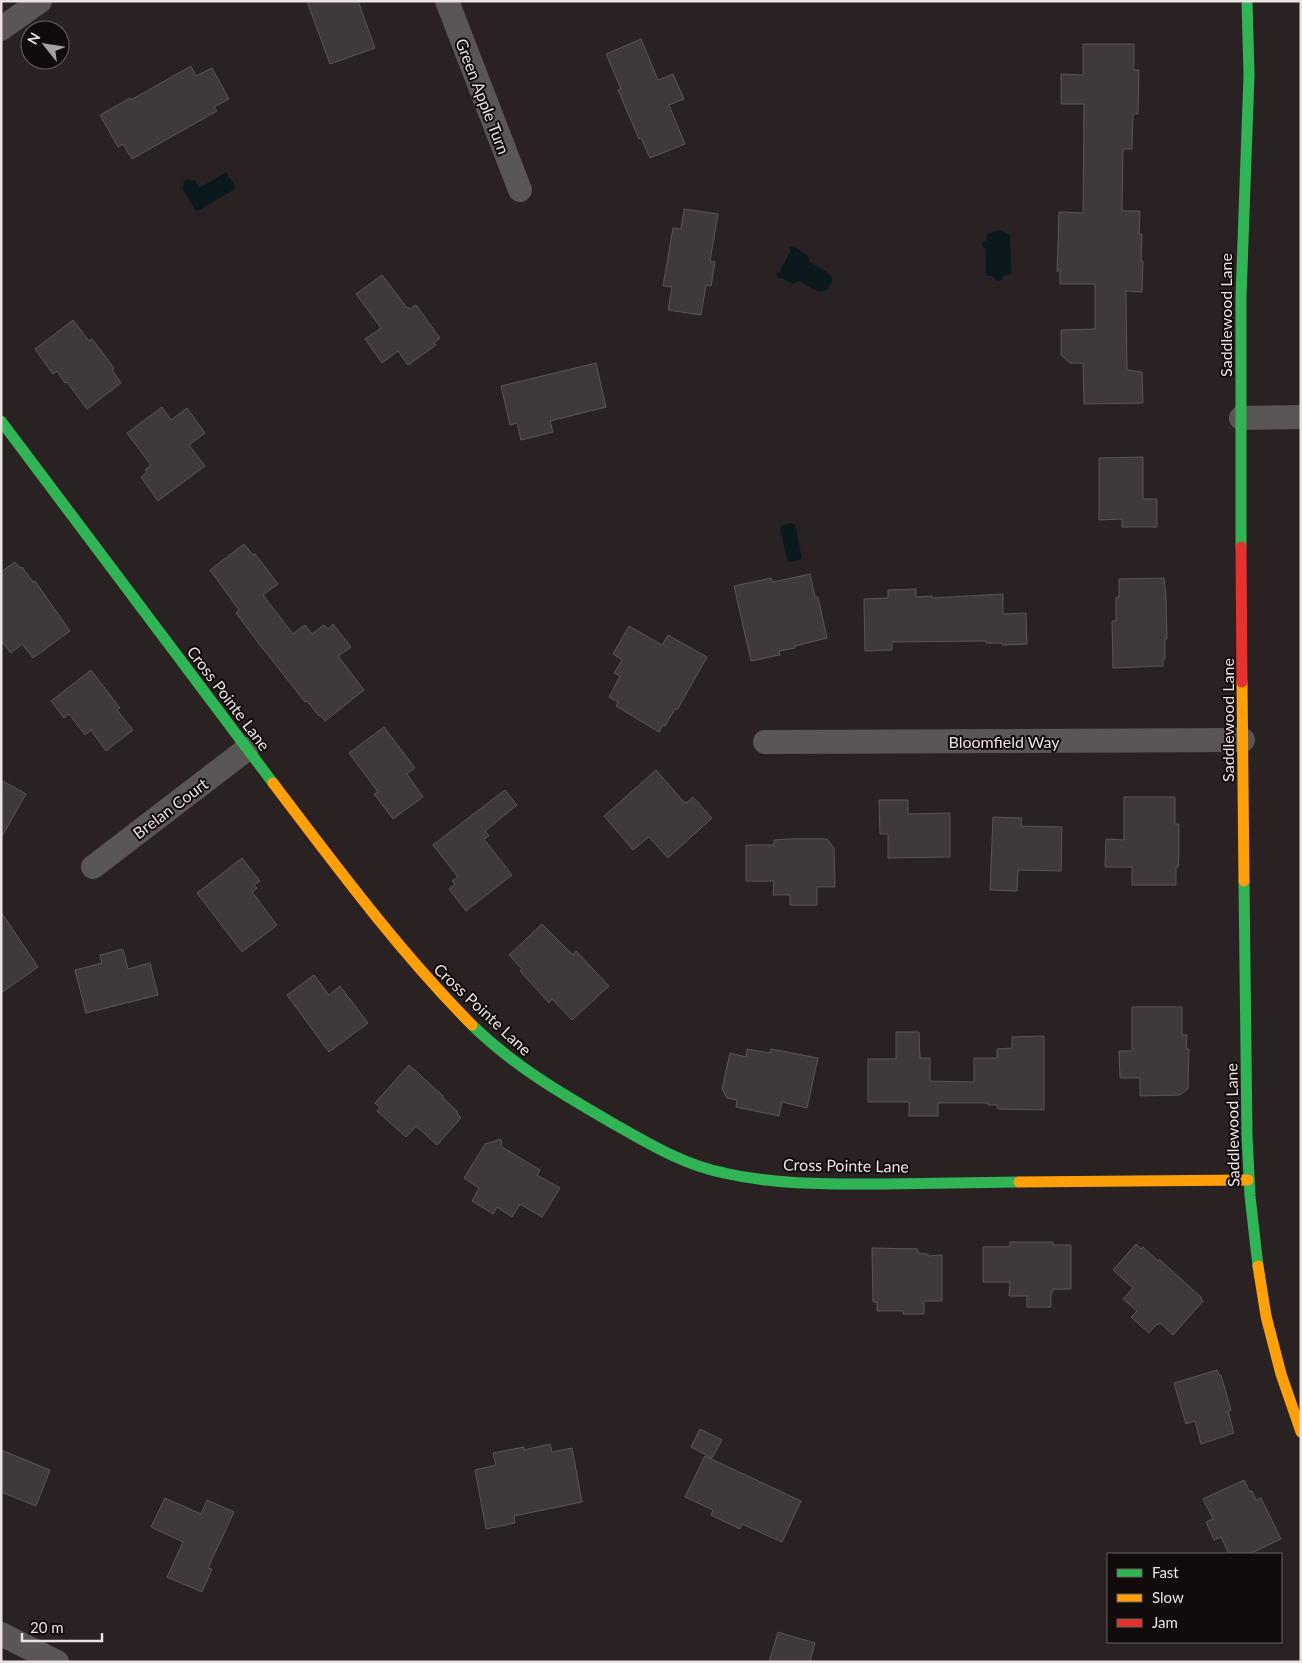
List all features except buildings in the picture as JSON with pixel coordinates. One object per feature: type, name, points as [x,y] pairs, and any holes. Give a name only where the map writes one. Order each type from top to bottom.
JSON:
[{"type":"street","points":[[1,29],[40,1]]},
{"type":"street","name":"Green Apple Turn","points":[[447,1],[520,190]]},
{"type":"street","name":"Saddlewood Lane","points":[[1247,1],[1250,75],[1243,220],[1241,418],[1248,1180],[1256,1263],[1267,1324],[1278,1369],[1301,1432]]},
{"type":"street","points":[[1241,418],[1301,417]]},
{"type":"street","name":"Cross Pointe Lane","points":[[1,421],[406,957],[461,1014],[529,1074],[649,1144],[675,1157],[709,1170],[729,1174],[803,1182],[849,1184],[1248,1180]]},
{"type":"street","name":"Bloomfield Way","points":[[765,742],[1243,740]]},
{"type":"street","name":"Brelan Court","points":[[93,867],[247,749]]},
{"type":"street","points":[[1,1634],[57,1662]]},
{"type":"shaded area","points":[[226,172],[235,189],[198,211],[195,210],[182,188],[184,185],[183,181],[189,178],[191,181],[195,180],[199,187],[201,187]]},
{"type":"shaded area","points":[[998,230],[1010,235],[1011,274],[1003,276],[1002,280],[996,281],[993,276],[988,276],[986,273],[986,249],[982,246],[983,242],[986,241],[987,234]]},
{"type":"shaded area","points":[[794,246],[807,255],[810,262],[829,273],[833,280],[827,290],[819,292],[799,281],[793,284],[778,278],[776,274],[780,271],[790,252],[789,248]]},
{"type":"shaded area","points":[[791,523],[795,525],[802,557],[800,560],[790,562],[787,560],[780,528],[782,525]]},
{"type":"traffic: fast","points":[[1241,547],[1241,297],[1249,75],[1247,1]]},
{"type":"traffic: fast","points":[[1,421],[273,783]]},
{"type":"traffic: fast","points":[[1244,881],[1247,1136],[1250,1196],[1258,1266]]},
{"type":"traffic: fast","points":[[472,1025],[522,1067],[576,1102],[627,1132],[695,1165],[744,1177],[803,1183],[1019,1182]]},
{"type":"traffic: slow","points":[[1242,682],[1244,881]]},
{"type":"traffic: slow","points":[[273,783],[393,937],[472,1025]]},
{"type":"traffic: slow","points":[[1019,1182],[1248,1180]]},
{"type":"traffic: slow","points":[[1258,1266],[1266,1316],[1281,1374],[1301,1432]]},
{"type":"traffic: jam","points":[[1241,547],[1242,682]]}]
